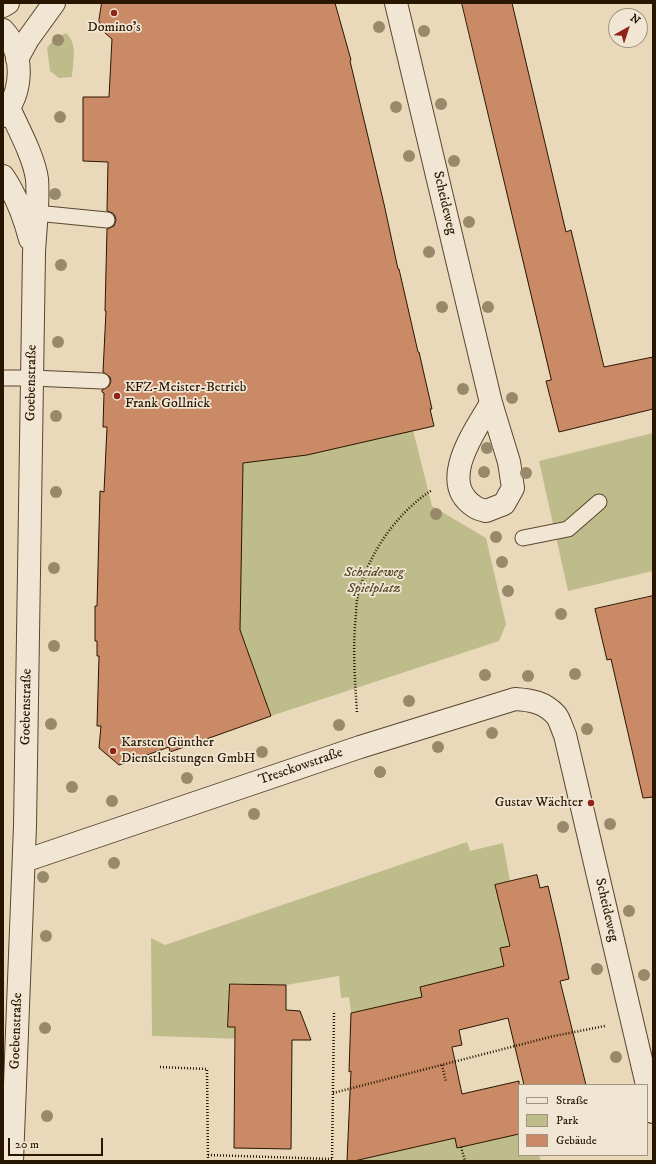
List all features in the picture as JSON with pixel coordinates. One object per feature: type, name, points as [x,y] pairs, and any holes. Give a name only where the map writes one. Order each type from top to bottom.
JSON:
[{"type":"street","points":[[3,6],[8,3]]},
{"type":"street","points":[[17,59],[28,38],[54,3]]},
{"type":"street","name":"Scheideweg","points":[[396,3],[491,403]]},
{"type":"street","points":[[3,30],[12,42],[19,70],[19,82],[16,94],[6,112]]},
{"type":"street","name":"Goebenstraße","points":[[6,112],[33,164],[37,178],[34,253],[24,861],[12,1161]]},
{"type":"street","name":"Goebenstraße","points":[[3,176],[24,217],[34,253]]},
{"type":"street","name":"Tresckowstraße","points":[[24,861],[360,747],[515,699],[531,700],[544,705],[556,716],[565,735]]},
{"type":"street","name":"Scheideweg","points":[[565,735],[647,1084]]},
{"type":"street","name":"Scheideweg","points":[[648,1090],[653,1112]]},
{"type":"lane","points":[[36,213],[107,220]]},
{"type":"lane","points":[[3,378],[102,381]]},
{"type":"lane","points":[[523,538],[568,529],[599,502]]},
{"type":"path","points":[[357,712],[354,669],[354,638],[357,601],[366,572],[381,544],[401,516],[418,499],[437,486]]},
{"type":"path","points":[[208,1155],[332,1160],[334,1014]]},
{"type":"path","points":[[333,1093],[554,1036],[606,1026]]},
{"type":"path","points":[[442,1065],[446,1082]]},
{"type":"path","points":[[160,1067],[207,1069],[208,1161]]},
{"type":"path","points":[[461,1147],[465,1161]]},
{"type":"green space","points":[[66,33],[72,42],[74,54],[72,77],[59,78],[50,71],[47,48],[54,39]]},
{"type":"green space","name":"Scheideweg Spielplatz","points":[[413,430],[432,506],[486,538],[506,624],[499,641],[271,716],[240,630],[243,463]]},
{"type":"green space","points":[[653,433],[653,571],[568,591],[539,461]]},
{"type":"green space","points":[[467,842],[470,851],[503,843],[510,881],[495,885],[496,890],[503,888],[500,908],[510,946],[500,949],[504,966],[481,971],[483,979],[420,987],[422,997],[351,1013],[349,997],[341,998],[339,976],[286,985],[230,983],[228,1026],[243,1027],[244,1039],[152,1036],[151,938],[165,945]]},
{"type":"green space","points":[[518,1133],[518,1156],[539,1156],[541,1161],[354,1161],[455,1138],[457,1147]]},
{"type":"building","points":[[102,3],[335,3],[351,60],[398,269],[432,409],[430,409],[434,426],[307,455],[243,463],[240,630],[271,716],[170,752],[169,747],[119,765],[99,748],[101,726],[97,726],[99,656],[97,656],[97,641],[95,641],[100,491],[104,492],[107,427],[103,427],[104,393],[102,390],[109,386],[111,381],[110,377],[103,372],[106,311],[107,229],[114,226],[116,220],[113,213],[107,211],[108,162],[83,161],[83,97],[109,97],[112,39],[105,33],[99,21]]},
{"type":"building","points":[[462,3],[512,3],[566,232],[571,230],[604,367],[653,357],[653,409],[559,432],[546,381],[551,380]]},
{"type":"building","points":[[653,596],[653,797],[643,798],[611,659],[607,660],[595,609]]},
{"type":"building","points":[[537,875],[540,888],[548,886],[569,979],[560,981],[586,1084],[524,1084],[508,1018],[459,1030],[462,1045],[452,1047],[462,1094],[519,1081],[518,1134],[457,1148],[455,1138],[354,1161],[347,1161],[351,1071],[349,1072],[351,1013],[422,997],[420,987],[504,966],[500,948],[510,946],[495,885]]},
{"type":"building","points":[[230,984],[286,985],[286,1010],[300,1011],[311,1040],[292,1040],[291,1149],[234,1148],[235,1027],[228,1027]]},
{"type":"place","name":"Domino's","points":[[114,13]]},
{"type":"place","name":"KFZ-Meister-Betrieb Frank Gollnick","points":[[117,396]]},
{"type":"place","name":"Karsten Günther Dienstleistungen GmbH","points":[[113,751]]},
{"type":"place","name":"Gustav Wächter","points":[[591,803]]}]
